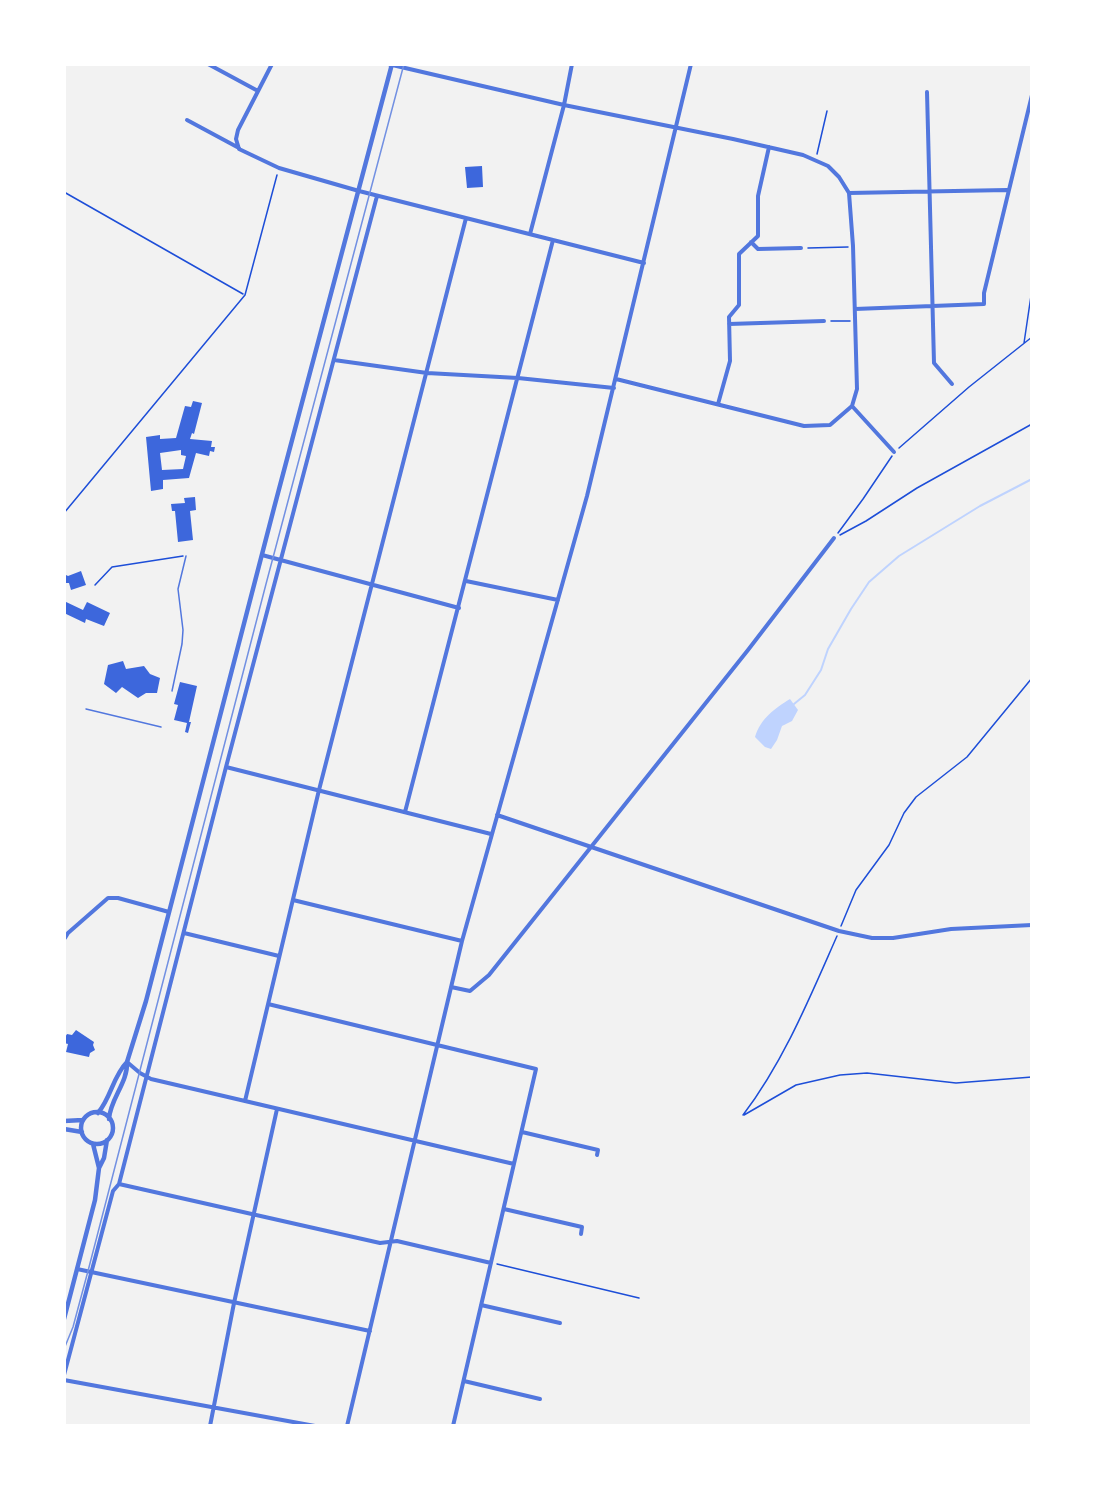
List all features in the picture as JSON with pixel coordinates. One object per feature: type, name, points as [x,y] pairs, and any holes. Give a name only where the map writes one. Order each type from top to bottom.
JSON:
[{"type":"street","points":[[208,64],[258,91]]},
{"type":"street","points":[[239,149],[236,139],[238,130],[272,64]]},
{"type":"street","points":[[530,234],[564,105],[572,64]]},
{"type":"street","points":[[347,1425],[462,941],[558,600],[614,388],[691,64]]},
{"type":"street","points":[[64,1319],[95,1200],[99,1168],[104,1158],[107,1140],[112,1132],[110,1119],[112,1108],[125,1077],[127,1062],[146,1001],[391,65],[564,105],[677,126],[769,147],[816,159],[828,166],[839,177],[849,193],[853,246],[857,389],[852,406],[830,425],[804,426],[616,379]]},
{"type":"street","points":[[927,92],[934,363],[952,384]]},
{"type":"street","points":[[855,309],[984,304],[984,293],[1032,95]]},
{"type":"street","points":[[187,120],[279,168],[376,196],[644,263]]},
{"type":"street","points":[[718,404],[729,361],[729,317],[739,305],[739,254],[758,236],[758,196],[769,147]]},
{"type":"street","points":[[849,193],[1008,190]]},
{"type":"street","points":[[315,1425],[64,1377],[113,1191],[119,1184],[376,196]]},
{"type":"street","points":[[245,1101],[319,790],[466,218]]},
{"type":"street","points":[[405,812],[553,240]]},
{"type":"street","points":[[751,242],[758,249],[801,248]]},
{"type":"street","points":[[729,324],[824,321]]},
{"type":"street","points":[[334,360],[427,373],[518,378],[614,388]]},
{"type":"street","points":[[852,406],[894,452]]},
{"type":"street","points":[[452,987],[470,991],[489,975],[748,650],[834,538]]},
{"type":"street","points":[[262,555],[459,608]]},
{"type":"street","points":[[466,581],[558,600]]},
{"type":"street","points":[[226,767],[491,834]]},
{"type":"street","points":[[497,814],[839,931],[872,938],[894,938],[951,929],[1032,925]]},
{"type":"street","points":[[66,938],[68,933],[108,898],[118,898],[168,912]]},
{"type":"street","points":[[293,900],[462,941]]},
{"type":"street","points":[[184,933],[279,956]]},
{"type":"street","points":[[268,1004],[536,1069],[453,1425]]},
{"type":"street","points":[[127,1062],[146,1077],[514,1164]]},
{"type":"street","points":[[98,1113],[118,1073],[127,1062]]},
{"type":"street","points":[[210,1425],[234,1303],[277,1109]]},
{"type":"street","points":[[64,1121],[83,1120],[90,1114],[98,1113],[110,1119]]},
{"type":"street","points":[[83,1120],[82,1132],[87,1141],[93,1144],[107,1140]]},
{"type":"street","points":[[64,1129],[82,1132]]},
{"type":"street","points":[[522,1132],[598,1149],[597,1155]]},
{"type":"street","points":[[93,1144],[99,1168]]},
{"type":"street","points":[[119,1184],[380,1243],[391,1241],[491,1263]]},
{"type":"street","points":[[504,1209],[582,1227],[581,1234]]},
{"type":"street","points":[[78,1269],[370,1331]]},
{"type":"street","points":[[482,1305],[560,1323]]},
{"type":"street","points":[[464,1382],[540,1399]]},
{"type":"lane","points":[[172,690],[182,644],[183,630],[178,589],[186,556]]},
{"type":"lane","points":[[86,709],[161,727]]},
{"type":"path","points":[[816,159],[828,111]]},
{"type":"path","points":[[64,513],[244,295],[279,168]]},
{"type":"path","points":[[64,192],[244,295]]},
{"type":"path","points":[[801,248],[853,246]]},
{"type":"path","points":[[1024,344],[1032,289]]},
{"type":"path","points":[[824,321],[855,321]]},
{"type":"path","points":[[834,538],[894,452],[1032,337]]},
{"type":"path","points":[[952,384],[960,395]]},
{"type":"path","points":[[834,538],[866,521],[917,488],[1032,424]]},
{"type":"path","points":[[95,585],[112,567],[186,556]]},
{"type":"path","points":[[1032,678],[967,757],[916,797],[904,813],[889,845],[856,890],[787,1044],[757,1097],[743,1115],[796,1085],[840,1075],[867,1073],[956,1083],[1032,1077]]},
{"type":"path","points":[[491,1263],[639,1298]]},
{"type":"water","points":[[790,699],[798,710],[792,721],[782,726],[771,749],[765,747],[755,737],[761,724],[779,706]]},
{"type":"building","points":[[482,166],[483,187],[467,188],[465,167]]},
{"type":"building","points":[[193,401],[202,403],[194,434],[192,433],[190,439],[212,441],[211,447],[215,447],[214,452],[210,451],[209,456],[196,453],[189,478],[163,480],[163,489],[151,491],[146,437],[160,435],[160,439],[176,438],[185,406],[191,407]],"holes":[[[181,450],[181,455],[186,456],[183,469],[162,470],[160,453]]]},
{"type":"building","points":[[195,497],[196,510],[190,511],[193,540],[178,542],[175,511],[172,511],[171,504],[185,503],[184,498]]},
{"type":"building","points":[[81,571],[86,585],[71,590],[69,583],[64,583],[64,574],[68,576]]},
{"type":"building","points":[[64,601],[83,610],[87,602],[110,613],[104,626],[86,619],[85,623],[64,613]]},
{"type":"building","points":[[123,661],[126,669],[144,666],[150,674],[160,678],[157,693],[146,693],[138,698],[122,687],[116,693],[104,684],[108,665]]},
{"type":"building","points":[[180,682],[197,686],[188,733],[185,732],[187,723],[174,720],[178,705],[174,704]]},
{"type":"building","points":[[76,1030],[94,1042],[95,1050],[90,1053],[89,1057],[66,1052],[68,1044],[64,1043],[64,1039],[67,1034],[72,1035]]},
{"type":"waterway","points":[[794,704],[805,695],[821,670],[828,649],[869,582],[899,556],[980,506],[1032,479]]},
{"type":"tram line","points":[[64,1349],[73,1327],[88,1271],[266,584],[404,64]]}]
